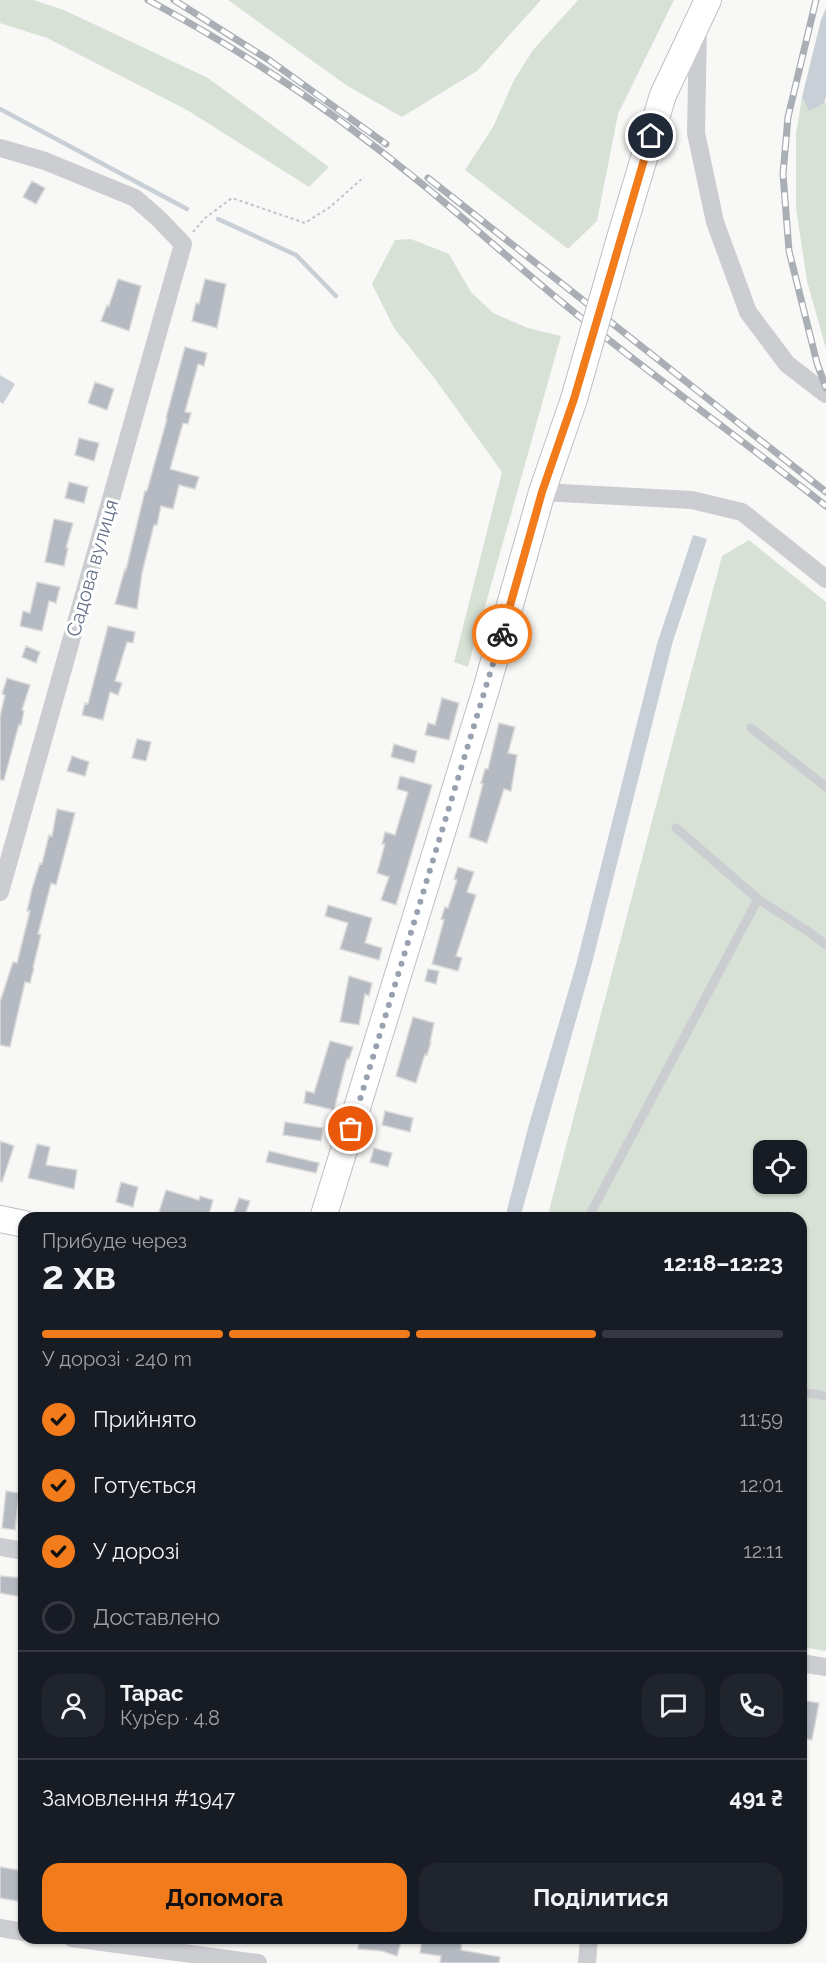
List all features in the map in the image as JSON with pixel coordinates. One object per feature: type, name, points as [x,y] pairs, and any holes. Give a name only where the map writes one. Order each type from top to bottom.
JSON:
[{"type":"street","points":[[325,1212],[487,686],[542,492],[574,399],[663,95],[703,9]]},
{"type":"street","points":[[703,9],[696,133],[715,222],[748,312],[787,364],[826,394]]},
{"type":"street","points":[[0,148],[45,161],[135,198],[183,244]]},
{"type":"street","name":"Садова вулиця","points":[[0,892],[183,244]]},
{"type":"street","points":[[542,492],[692,500],[742,512],[826,579]]},
{"type":"street","points":[[0,1219],[18,1223]]},
{"type":"street","points":[[0,1547],[18,1550]]},
{"type":"street","points":[[807,1664],[826,1668]]},
{"type":"street","points":[[0,1928],[18,1931]]},
{"type":"street","points":[[117,1944],[258,1963]]},
{"type":"street","points":[[587,1963],[589,1944]]},
{"type":"lane","points":[[752,728],[826,787]]},
{"type":"lane","points":[[676,828],[758,899],[826,945]]},
{"type":"lane","points":[[591,1212],[758,899]]},
{"type":"lane","points":[[807,1393],[826,1396]]},
{"type":"path","points":[[183,244],[205,218],[232,198],[305,223],[330,207],[364,177]]},
{"type":"shaded area","points":[[0,0],[33,0],[64,10],[208,78],[329,167],[309,187],[187,110],[47,38],[0,23]]},
{"type":"shaded area","points":[[228,0],[541,0],[477,71],[402,117],[346,85]]},
{"type":"shaded area","points":[[578,0],[674,0],[618,114],[597,221],[568,249],[465,170],[493,127],[514,80],[533,50]]},
{"type":"shaded area","points":[[826,8],[826,97],[824,103],[809,111],[802,97]]},
{"type":"shaded area","points":[[802,97],[809,110],[826,102],[826,349],[807,281],[796,208],[796,134]]},
{"type":"shaded area","points":[[411,239],[449,254],[471,292],[493,313],[528,328],[561,336],[468,667],[454,662],[502,472],[435,379],[394,328],[372,284],[395,240]]},
{"type":"shaded area","points":[[0,375],[15,384],[3,404],[0,402]]},
{"type":"shaded area","points":[[693,535],[707,539],[673,641],[591,967],[522,1212],[507,1212],[528,1128],[576,965],[657,644]]},
{"type":"shaded area","points":[[749,540],[826,602],[826,1651],[807,1648],[807,1212],[549,1212],[722,556]]},
{"type":"building","points":[[32,181],[45,188],[36,204],[23,197]]},
{"type":"building","points":[[118,279],[141,286],[129,331],[101,321]]},
{"type":"building","points":[[205,279],[226,284],[217,328],[192,321]]},
{"type":"building","points":[[185,347],[207,353],[204,366],[198,364],[185,412],[191,413],[188,424],[183,423],[170,469],[199,477],[195,489],[179,485],[173,509],[161,506],[142,573],[137,609],[115,604],[126,570],[145,491],[147,491],[167,419]]},
{"type":"building","points":[[95,382],[114,389],[107,410],[88,403]]},
{"type":"building","points":[[79,438],[99,443],[94,461],[75,455]]},
{"type":"building","points":[[69,482],[88,487],[84,503],[65,498]]},
{"type":"building","points":[[54,519],[73,523],[64,566],[45,562]]},
{"type":"building","points":[[37,582],[60,587],[56,603],[49,601],[42,631],[20,626],[23,611],[30,613]]},
{"type":"building","points":[[108,626],[135,632],[133,643],[127,642],[115,681],[122,683],[118,695],[110,692],[103,720],[82,715],[85,703],[88,704]]},
{"type":"building","points":[[26,646],[40,652],[36,663],[22,657]]},
{"type":"building","points":[[7,678],[30,685],[22,710],[24,711],[21,725],[19,724],[4,780],[0,780],[0,717],[5,695],[2,694]]},
{"type":"building","points":[[442,698],[459,703],[449,740],[425,735],[428,723],[435,725]]},
{"type":"building","points":[[499,723],[515,727],[508,753],[517,755],[511,791],[504,789],[487,843],[469,837],[483,784],[481,783],[485,769],[488,769]]},
{"type":"building","points":[[137,739],[151,742],[146,761],[132,758]]},
{"type":"building","points":[[394,744],[417,751],[414,763],[391,757]]},
{"type":"building","points":[[72,756],[89,762],[85,776],[67,771]]},
{"type":"building","points":[[400,776],[432,785],[396,905],[381,900],[389,877],[377,873],[385,844],[382,844],[385,832],[395,835],[408,792],[397,789]]},
{"type":"building","points":[[57,809],[75,813],[56,885],[51,883],[38,934],[41,935],[34,968],[30,983],[25,982],[10,1047],[0,1045],[0,1002],[13,962],[17,963],[30,911],[27,911],[32,889],[40,863],[42,864],[49,835],[52,836]]},
{"type":"building","points":[[458,867],[474,872],[467,892],[476,895],[456,956],[462,958],[458,971],[432,964],[444,920],[441,919],[445,907],[448,908],[457,880],[454,879]]},
{"type":"building","points":[[328,905],[372,918],[365,943],[382,948],[379,960],[340,949],[348,923],[325,916]]},
{"type":"building","points":[[428,969],[439,971],[436,984],[425,981]]},
{"type":"building","points":[[349,976],[372,983],[369,996],[365,994],[359,1025],[340,1022]]},
{"type":"building","points":[[413,1017],[434,1023],[431,1042],[416,1083],[396,1076]]},
{"type":"building","points":[[330,1041],[353,1047],[349,1059],[347,1058],[334,1110],[304,1103],[306,1091],[314,1093]]},
{"type":"building","points":[[385,1111],[413,1118],[410,1132],[382,1125]]},
{"type":"building","points":[[285,1122],[323,1128],[321,1141],[283,1135]]},
{"type":"building","points":[[0,1141],[14,1146],[2,1182],[0,1181]]},
{"type":"building","points":[[37,1144],[50,1147],[46,1165],[77,1170],[74,1189],[28,1178]]},
{"type":"building","points":[[374,1148],[392,1153],[388,1167],[370,1162]]},
{"type":"building","points":[[269,1151],[319,1163],[316,1173],[266,1162]]},
{"type":"building","points":[[121,1182],[138,1187],[133,1207],[116,1202]]},
{"type":"building","points":[[166,1190],[199,1200],[200,1196],[213,1200],[210,1212],[159,1212]]},
{"type":"building","points":[[239,1198],[250,1201],[246,1212],[234,1212]]},
{"type":"building","points":[[6,1491],[18,1493],[15,1530],[2,1528]]},
{"type":"building","points":[[0,1576],[18,1578],[18,1596],[0,1593]]},
{"type":"building","points":[[807,1701],[819,1703],[812,1740],[807,1739]]},
{"type":"building","points":[[0,1867],[18,1870],[18,1901],[0,1898]]},
{"type":"building","points":[[358,1944],[400,1944],[397,1956],[382,1951],[358,1949]]},
{"type":"building","points":[[421,1944],[462,1944],[461,1950],[500,1957],[499,1963],[440,1963],[441,1956],[420,1953]]},
{"type":"waterway","points":[[0,109],[187,209]]},
{"type":"waterway","points":[[218,219],[296,255],[336,296]]},
{"type":"railway","points":[[148,0],[255,63],[357,133],[422,184],[596,330],[826,506]]},
{"type":"railway","points":[[174,0],[269,60],[386,144]]},
{"type":"railway","points":[[816,0],[788,117],[783,174],[789,251],[817,363],[826,388]]},
{"type":"railway","points":[[428,178],[826,492]]},
{"type":"way so far","points":[[351,1129],[502,634]]},
{"type":"route","points":[[502,634],[542,492],[574,399],[651,136]]}]
